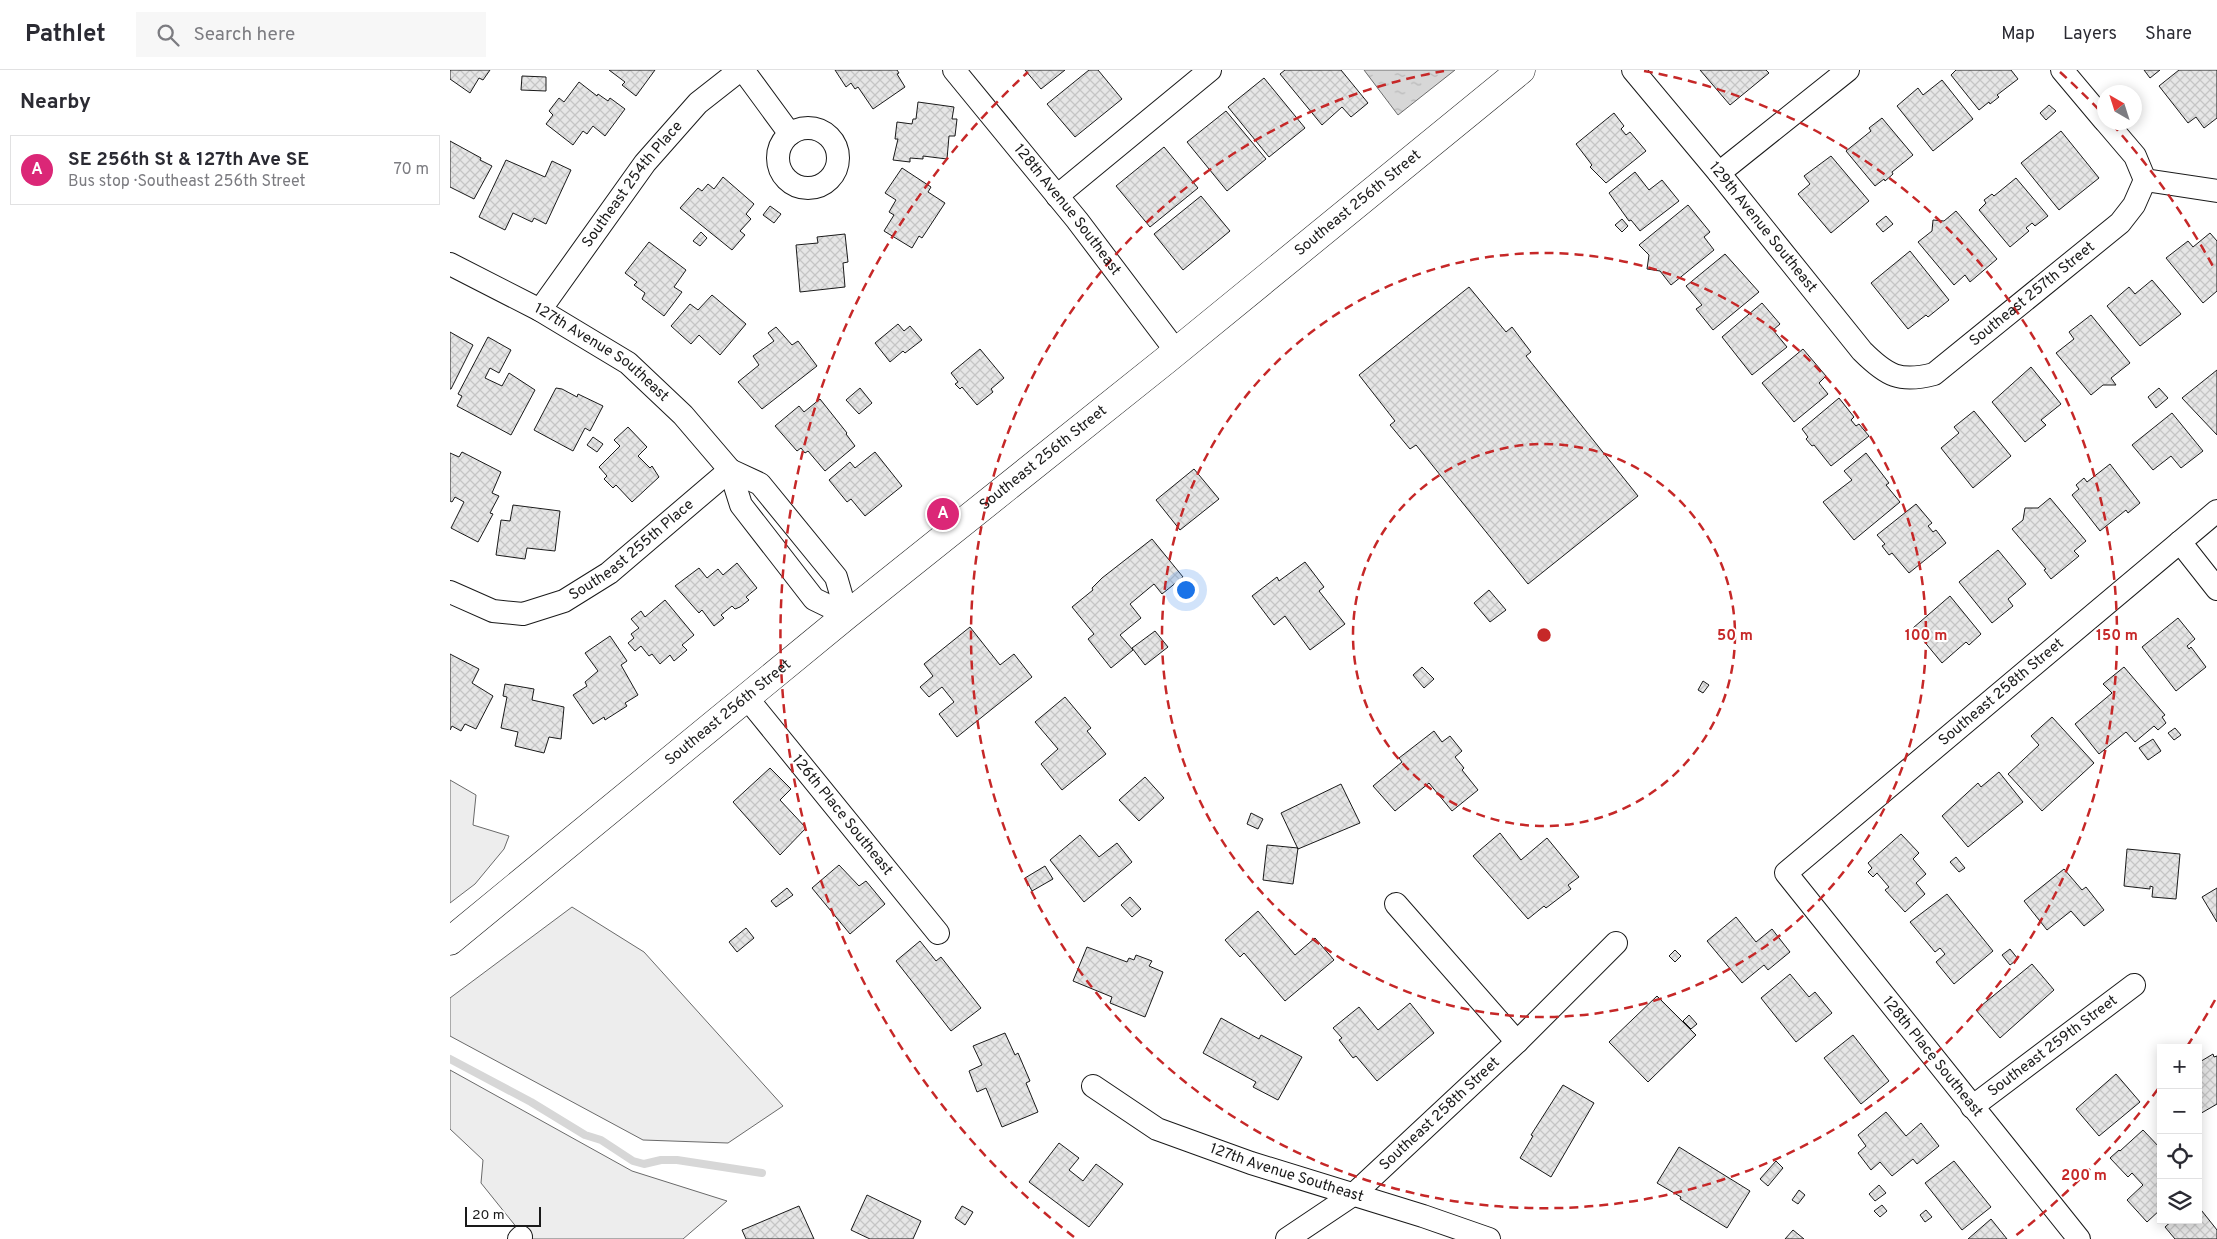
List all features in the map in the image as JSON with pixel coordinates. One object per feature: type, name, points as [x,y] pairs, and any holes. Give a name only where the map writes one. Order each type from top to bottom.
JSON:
[{"type":"main road","name":"Southeast 256th Street","points":[[450,941],[846,616],[1176,351],[1521,70]]},
{"type":"street","points":[[741,70],[790,134]]},
{"type":"street","name":"Southeast 254th Place","points":[[540,310],[645,163],[698,104],[741,70]]},
{"type":"street","name":"128th Avenue Southeast","points":[[954,70],[1057,196],[1176,351]]},
{"type":"street","points":[[1057,196],[1210,70]]},
{"type":"street","name":"129th Avenue Southeast","points":[[1633,70],[1719,173],[1862,352],[1880,369],[1898,377]]},
{"type":"street","points":[[1719,173],[1848,70]]},
{"type":"street","points":[[2062,70],[2097,112]]},
{"type":"street","points":[[2113,130],[2135,156],[2145,180],[2217,191]]},
{"type":"street","name":"Southeast 257th Street","points":[[1898,377],[1916,378],[1934,374],[2120,222],[2134,205],[2145,180]]},
{"type":"street","name":"127th Avenue Southeast","points":[[450,264],[540,310],[628,363],[683,415],[730,470],[741,505],[814,599],[846,616]]},
{"type":"street","name":"127th Avenue Southeast","points":[[730,470],[760,484],[830,569],[836,577],[846,616]]},
{"type":"street","name":"Southeast 255th Place","points":[[450,592],[492,611],[523,614],[564,601],[609,573],[730,470]]},
{"type":"street","name":"Southeast 258th Street","points":[[1786,873],[2217,511]]},
{"type":"street","points":[[2180,542],[2217,589]]},
{"type":"street","name":"126th Place Southeast","points":[[747,698],[938,933]]},
{"type":"street","name":"128th Place Southeast","points":[[1786,873],[2079,1239]]},
{"type":"street","points":[[1396,904],[1518,1042]]},
{"type":"street","name":"Southeast 258th Street","points":[[1287,1239],[1354,1194],[1518,1042],[1616,943]]},
{"type":"street","name":"Southeast 259th Street","points":[[1972,1107],[2134,985]]},
{"type":"street","name":"127th Avenue Southeast","points":[[1093,1086],[1158,1129],[1251,1162],[1489,1239]]},
{"type":"shaded area","points":[[450,780],[476,795],[473,825],[509,836],[504,849],[475,884],[450,903]]},
{"type":"shaded area","points":[[572,907],[644,952],[783,1106],[728,1143],[643,1140],[450,1036],[450,998]]},
{"type":"shaded area","points":[[450,1070],[632,1171],[727,1201],[683,1239],[526,1239],[481,1183],[483,1160],[450,1129]]},
{"type":"water","points":[[1364,70],[1455,70],[1398,115]]},
{"type":"building","points":[[450,70],[490,70],[483,80],[479,78],[470,93],[450,79]]},
{"type":"building","points":[[609,70],[655,70],[636,96],[622,85],[625,82]]},
{"type":"building","points":[[835,70],[897,70],[899,73],[897,74],[905,87],[873,109],[858,87],[855,89],[851,83],[846,87]]},
{"type":"building","points":[[1025,70],[1065,70],[1041,89]]},
{"type":"building","points":[[1089,70],[1098,70],[1122,99],[1075,137],[1047,104]]},
{"type":"building","points":[[1285,70],[1341,70],[1368,103],[1351,117],[1342,107],[1322,125],[1280,74]]},
{"type":"building","points":[[1700,70],[1766,70],[1769,73],[1730,105]]},
{"type":"building","points":[[1956,70],[2011,70],[2018,79],[1997,95],[1999,97],[1979,110],[1951,75]]},
{"type":"building","points":[[2144,70],[2160,70],[2150,78]]},
{"type":"building","points":[[2179,70],[2217,70],[2217,118],[2204,128],[2196,117],[2188,123],[2159,86]]},
{"type":"building","points":[[522,76],[546,77],[546,91],[521,90]]},
{"type":"building","points":[[1264,78],[1305,128],[1269,157],[1228,107]]},
{"type":"building","points":[[1942,80],[1973,119],[1933,151],[1897,106],[1918,88],[1923,95]]},
{"type":"building","points":[[579,82],[597,96],[598,94],[608,101],[610,98],[625,109],[605,136],[593,126],[587,134],[583,131],[573,145],[546,124],[553,115],[549,111],[559,98],[564,102]]},
{"type":"building","points":[[918,102],[954,107],[952,119],[957,119],[955,136],[949,136],[947,159],[923,156],[923,159],[910,158],[910,162],[893,160],[898,139],[895,139],[897,122],[912,124],[913,119],[916,119]]},
{"type":"building","points":[[2049,105],[2056,111],[2046,120],[2040,113]]},
{"type":"building","points":[[1226,111],[1266,159],[1227,191],[1187,142]]},
{"type":"building","points":[[1614,113],[1624,126],[1621,129],[1626,135],[1630,132],[1646,151],[1606,183],[1590,167],[1592,165],[1576,144]]},
{"type":"building","points":[[1882,118],[1913,155],[1892,172],[1893,174],[1885,181],[1884,179],[1875,186],[1846,151],[1871,131],[1869,128]]},
{"type":"building","points":[[2061,131],[2099,178],[2059,210],[2021,163]]},
{"type":"building","points":[[450,141],[492,166],[474,199],[450,187]]},
{"type":"building","points":[[1164,147],[1198,188],[1150,227],[1116,186]]},
{"type":"building","points":[[1831,156],[1869,201],[1831,233],[1798,194],[1810,184],[1804,176]]},
{"type":"building","points":[[506,160],[545,177],[552,161],[571,170],[546,224],[534,218],[532,222],[513,213],[505,230],[479,217]]},
{"type":"building","points":[[902,168],[931,187],[928,192],[945,203],[922,238],[919,236],[912,248],[884,231],[894,215],[889,212],[896,200],[885,193]]},
{"type":"building","points":[[1635,172],[1649,190],[1662,180],[1679,201],[1640,231],[1631,220],[1629,221],[1609,193]]},
{"type":"building","points":[[723,177],[754,204],[746,214],[751,219],[740,231],[745,235],[732,250],[680,208],[698,188],[702,191],[708,184],[714,189]]},
{"type":"building","points":[[2016,178],[2048,216],[2035,226],[2032,223],[2026,228],[2029,231],[2010,247],[1979,210],[1986,203],[1984,200],[1992,194],[1994,196]]},
{"type":"building","points":[[1201,196],[1230,231],[1183,270],[1154,234]]},
{"type":"building","points":[[1688,205],[1710,232],[1704,237],[1714,250],[1671,285],[1660,271],[1647,269],[1649,255],[1639,245]]},
{"type":"building","points":[[770,206],[781,214],[774,223],[763,215]]},
{"type":"building","points":[[1956,211],[1997,259],[1970,282],[1965,275],[1954,285],[1918,242],[1932,231],[1933,220],[1944,221]]},
{"type":"building","points":[[1886,216],[1893,224],[1883,232],[1876,224]]},
{"type":"building","points":[[1622,219],[1628,226],[1622,232],[1615,225]]},
{"type":"building","points":[[701,232],[707,238],[700,246],[693,241]]},
{"type":"building","points":[[2210,233],[2217,241],[2217,291],[2203,303],[2166,258],[2188,241],[2193,247]]},
{"type":"building","points":[[845,234],[848,262],[843,263],[845,287],[800,292],[796,245],[818,243],[817,237]]},
{"type":"building","points":[[649,242],[686,270],[674,287],[682,292],[664,316],[642,299],[645,293],[634,285],[637,282],[625,273]]},
{"type":"building","points":[[1910,251],[1949,300],[1928,317],[1926,315],[1908,329],[1871,283]]},
{"type":"building","points":[[1725,254],[1759,292],[1713,330],[1696,309],[1702,305],[1686,286]]},
{"type":"building","points":[[2152,280],[2181,314],[2140,346],[2107,306],[2129,287],[2135,294]]},
{"type":"building","points":[[1469,287],[1506,332],[1512,327],[1531,352],[1526,356],[1638,496],[1528,584],[1416,445],[1410,449],[1390,425],[1395,421],[1359,375]]},
{"type":"building","points":[[712,295],[746,324],[720,355],[699,335],[691,344],[671,326],[690,304],[698,310]]},
{"type":"building","points":[[1762,303],[1780,324],[1773,330],[1787,347],[1752,375],[1722,337]]},
{"type":"building","points":[[2091,315],[2130,363],[2111,378],[2116,385],[2103,385],[2091,395],[2056,353],[2074,339],[2069,332]]},
{"type":"building","points":[[898,324],[904,331],[910,326],[922,340],[905,353],[903,351],[890,362],[875,343]]},
{"type":"building","points":[[776,327],[792,345],[798,341],[817,366],[762,409],[738,382],[759,365],[753,356],[774,341],[768,333]]},
{"type":"building","points":[[450,332],[473,345],[451,389],[450,389]]},
{"type":"building","points":[[488,337],[511,350],[499,373],[490,368],[485,378],[502,386],[509,373],[535,390],[511,435],[457,406],[462,396],[458,394]]},
{"type":"building","points":[[980,349],[1004,378],[991,389],[993,392],[977,405],[962,387],[960,389],[955,384],[958,382],[951,373]]},
{"type":"building","points":[[1803,349],[1826,376],[1819,383],[1828,394],[1794,422],[1762,383]]},
{"type":"building","points":[[2031,367],[2061,404],[2041,420],[2046,425],[2025,442],[1992,402]]},
{"type":"building","points":[[2217,370],[2217,435],[2182,398]]},
{"type":"building","points":[[556,388],[577,397],[578,394],[603,406],[590,431],[585,428],[573,451],[534,430]]},
{"type":"building","points":[[860,388],[872,403],[859,414],[846,400]]},
{"type":"building","points":[[2159,388],[2168,398],[2156,408],[2148,397]]},
{"type":"building","points":[[1839,398],[1854,417],[1851,420],[1856,426],[1859,424],[1869,436],[1831,466],[1814,445],[1812,446],[1806,439],[1808,437],[1802,429]]},
{"type":"building","points":[[820,399],[855,446],[825,471],[808,451],[805,453],[801,448],[797,451],[775,426],[799,406],[804,412]]},
{"type":"building","points":[[1974,411],[2011,456],[1973,488],[1941,448],[1959,433],[1954,427]]},
{"type":"building","points":[[2172,413],[2203,451],[2181,468],[2171,456],[2153,470],[2132,445]]},
{"type":"building","points":[[628,427],[647,447],[638,456],[650,468],[652,466],[659,477],[632,502],[616,485],[613,488],[604,479],[607,476],[599,467],[620,446],[614,440]]},
{"type":"building","points":[[593,437],[603,444],[597,452],[587,445]]},
{"type":"building","points":[[462,452],[501,472],[492,493],[499,496],[490,513],[493,514],[478,542],[451,528],[464,502],[455,497],[452,502],[450,501],[450,453],[459,457]]},
{"type":"building","points":[[875,452],[902,486],[865,516],[851,499],[847,502],[829,480],[850,462],[855,468]]},
{"type":"building","points":[[1866,453],[1889,483],[1886,485],[1900,502],[1854,540],[1823,502],[1852,480],[1844,471]]},
{"type":"building","points":[[2110,464],[2140,503],[2128,513],[2126,510],[2100,531],[2072,495],[2079,489],[2076,485],[2084,478],[2087,482]]},
{"type":"building","points":[[1194,469],[1219,499],[1180,530],[1156,500]]},
{"type":"building","points":[[2050,498],[2086,541],[2074,551],[2079,556],[2051,579],[2044,570],[2046,569],[2012,529],[2023,520],[2025,508],[2038,508]]},
{"type":"building","points":[[1916,504],[1932,523],[1928,526],[1933,532],[1936,530],[1946,543],[1909,573],[1892,553],[1889,555],[1882,546],[1885,544],[1877,535]]},
{"type":"building","points":[[513,505],[560,511],[555,551],[527,548],[525,559],[496,555],[501,520],[510,521]]},
{"type":"building","points":[[1152,539],[1183,577],[1162,594],[1154,584],[1130,604],[1141,618],[1120,635],[1133,650],[1111,668],[1088,639],[1094,634],[1072,607],[1093,590],[1092,588],[1102,578]]},
{"type":"building","points":[[1998,550],[2026,584],[2008,599],[2013,606],[1992,623],[1959,582]]},
{"type":"building","points":[[1305,562],[1324,587],[1319,591],[1345,624],[1310,650],[1285,616],[1274,625],[1252,596],[1277,577],[1279,581]]},
{"type":"building","points":[[737,563],[757,588],[746,597],[749,600],[735,609],[732,606],[721,615],[724,618],[714,626],[702,610],[699,613],[675,586],[699,568],[707,578],[718,569],[723,575]]},
{"type":"building","points":[[1489,590],[1506,610],[1490,622],[1474,603]]},
{"type":"building","points":[[1950,596],[1981,634],[1969,645],[1966,642],[1942,663],[1913,628]]},
{"type":"building","points":[[665,600],[694,635],[682,645],[687,650],[674,661],[670,655],[660,664],[652,654],[649,656],[641,646],[635,651],[628,643],[634,638],[631,634],[639,628],[631,619],[641,611],[645,617]]},
{"type":"building","points":[[2178,618],[2195,639],[2187,646],[2189,649],[2191,647],[2206,667],[2176,691],[2142,647]]},
{"type":"building","points":[[970,627],[1000,665],[1014,654],[1032,677],[957,737],[939,714],[954,702],[942,687],[929,697],[920,687],[933,676],[924,664]]},
{"type":"building","points":[[1155,631],[1168,647],[1145,665],[1132,648]]},
{"type":"building","points":[[610,636],[627,661],[621,665],[638,695],[625,703],[627,706],[605,720],[604,717],[593,724],[573,695],[587,686],[585,682],[598,671],[585,653]]},
{"type":"building","points":[[450,654],[479,669],[472,683],[493,696],[476,729],[465,724],[461,731],[452,726],[450,730]]},
{"type":"building","points":[[1422,667],[1434,679],[1424,688],[1413,675]]},
{"type":"building","points":[[2124,667],[2165,715],[2162,717],[2166,723],[2158,730],[2154,726],[2135,742],[2126,732],[2099,754],[2075,724],[2112,693],[2103,684]]},
{"type":"building","points":[[1703,681],[1709,685],[1703,693],[1698,690]]},
{"type":"building","points":[[505,684],[534,689],[532,700],[564,707],[561,739],[549,737],[544,753],[515,746],[518,732],[501,728],[507,697],[503,696]]},
{"type":"building","points":[[1065,697],[1091,728],[1087,731],[1106,754],[1062,790],[1041,764],[1058,749],[1035,722]]},
{"type":"building","points":[[2052,717],[2094,763],[2042,811],[2008,774],[2039,745],[2031,736]]},
{"type":"building","points":[[2175,728],[2181,735],[2174,740],[2168,733]]},
{"type":"building","points":[[1434,731],[1442,742],[1450,736],[1462,751],[1455,757],[1464,768],[1462,770],[1478,790],[1452,811],[1429,783],[1395,811],[1373,786],[1402,762],[1399,758]]},
{"type":"building","points":[[2153,739],[2161,751],[2148,760],[2139,748]]},
{"type":"building","points":[[770,768],[791,789],[780,800],[806,828],[780,855],[733,802]]},
{"type":"building","points":[[1999,772],[2023,802],[1968,847],[1942,816],[1978,783],[1981,787]]},
{"type":"building","points":[[1145,777],[1164,798],[1139,821],[1119,800]]},
{"type":"building","points":[[1341,784],[1360,823],[1298,849],[1281,813]]},
{"type":"building","points":[[1251,813],[1263,819],[1258,829],[1247,824]]},
{"type":"building","points":[[1500,833],[1521,860],[1547,838],[1579,877],[1568,885],[1571,889],[1546,908],[1544,906],[1528,919],[1473,856]]},
{"type":"building","points":[[1901,834],[1919,853],[1913,859],[1926,874],[1916,883],[1925,894],[1905,912],[1885,890],[1889,887],[1877,873],[1873,877],[1868,872],[1872,868],[1868,863]]},
{"type":"building","points":[[1080,835],[1099,857],[1117,843],[1132,862],[1084,902],[1050,860]]},
{"type":"building","points":[[1267,845],[1298,848],[1293,884],[1263,880]]},
{"type":"building","points":[[2127,849],[2180,854],[2176,899],[2152,897],[2153,887],[2150,886],[2150,889],[2124,886]]},
{"type":"building","points":[[1956,857],[1965,868],[1959,872],[1950,862]]},
{"type":"building","points":[[839,865],[859,886],[866,881],[885,904],[850,934],[812,888]]},
{"type":"building","points":[[1045,866],[1053,879],[1032,891],[1025,878]]},
{"type":"building","points":[[2064,869],[2082,890],[2086,887],[2104,910],[2084,926],[2071,911],[2047,930],[2024,901]]},
{"type":"building","points":[[787,888],[793,895],[776,907],[771,901]]},
{"type":"building","points":[[2217,888],[2217,922],[2202,897]]},
{"type":"building","points":[[1947,894],[1993,951],[1954,984],[1936,962],[1945,954],[1940,948],[1935,952],[1910,922]]},
{"type":"building","points":[[1130,897],[1141,909],[1132,917],[1121,905]]},
{"type":"building","points":[[1258,911],[1295,955],[1315,938],[1334,960],[1285,1001],[1244,953],[1240,957],[1225,940]]},
{"type":"building","points":[[1736,917],[1756,942],[1772,929],[1790,952],[1768,970],[1764,965],[1742,983],[1707,941]]},
{"type":"building","points":[[746,928],[754,938],[737,952],[729,942]]},
{"type":"building","points":[[920,941],[936,961],[941,957],[981,1008],[951,1031],[896,961]]},
{"type":"building","points":[[1087,947],[1127,962],[1129,958],[1134,960],[1136,955],[1152,961],[1149,966],[1163,972],[1145,1017],[1110,1003],[1112,997],[1073,981]]},
{"type":"building","points":[[2010,949],[2018,959],[2010,965],[2002,955]]},
{"type":"building","points":[[1675,950],[1681,956],[1675,962],[1669,956]]},
{"type":"building","points":[[2032,964],[2054,990],[2000,1038],[1976,1010]]},
{"type":"building","points":[[1790,974],[1809,997],[1815,992],[1832,1013],[1796,1042],[1761,998]]},
{"type":"building","points":[[1657,996],[1696,1035],[1648,1082],[1609,1042]]},
{"type":"building","points":[[1410,1003],[1434,1033],[1377,1081],[1356,1056],[1353,1058],[1339,1040],[1342,1038],[1333,1028],[1359,1007],[1378,1030]]},
{"type":"building","points":[[1689,1015],[1697,1024],[1691,1029],[1683,1021]]},
{"type":"building","points":[[1221,1018],[1259,1039],[1261,1035],[1302,1057],[1278,1100],[1253,1087],[1256,1082],[1203,1053]]},
{"type":"building","points":[[1005,1033],[1015,1055],[1018,1053],[1030,1081],[1026,1083],[1038,1112],[1002,1127],[986,1088],[977,1092],[969,1071],[982,1065],[973,1046]]},
{"type":"building","points":[[1853,1035],[1889,1081],[1861,1104],[1824,1058]]},
{"type":"building","points":[[2213,1054],[2214,1057],[2217,1056],[2217,1104],[2202,1113],[2202,1089],[2202,1061]]},
{"type":"building","points":[[2116,1074],[2140,1102],[2099,1136],[2076,1109]]},
{"type":"building","points":[[1563,1085],[1594,1103],[1551,1177],[1520,1158],[1533,1136],[1531,1135]]},
{"type":"building","points":[[1886,1112],[1906,1136],[1921,1123],[1939,1146],[1917,1164],[1913,1159],[1892,1176],[1880,1162],[1871,1170],[1858,1153],[1866,1146],[1858,1135]]},
{"type":"building","points":[[2143,1130],[2157,1145],[2157,1213],[2147,1222],[2127,1200],[2143,1185],[2132,1173],[2128,1177],[2110,1158]]},
{"type":"building","points":[[1059,1143],[1079,1158],[1069,1170],[1083,1181],[1096,1164],[1123,1184],[1089,1227],[1029,1182]]},
{"type":"building","points":[[1679,1147],[1750,1191],[1727,1228],[1657,1183]]},
{"type":"building","points":[[1776,1161],[1783,1168],[1768,1186],[1760,1179]]},
{"type":"building","points":[[1954,1161],[1991,1207],[1962,1230],[1925,1183]]},
{"type":"building","points":[[1879,1185],[1886,1193],[1875,1201],[1869,1194]]},
{"type":"building","points":[[1799,1190],[1805,1195],[1798,1204],[1792,1200]]},
{"type":"building","points":[[867,1195],[921,1221],[913,1239],[870,1239],[851,1230]]},
{"type":"building","points":[[1882,1205],[1887,1211],[1880,1217],[1874,1211]]},
{"type":"building","points":[[799,1206],[814,1239],[746,1239],[742,1230]]},
{"type":"building","points":[[962,1206],[973,1212],[965,1225],[955,1218]]},
{"type":"building","points":[[1926,1210],[1932,1217],[1925,1222],[1920,1215]]},
{"type":"building","points":[[2202,1211],[2217,1230],[2217,1239],[2175,1239],[2165,1227],[2168,1224],[2202,1224]]},
{"type":"building","points":[[1991,1219],[2007,1239],[1968,1239]]},
{"type":"building","points":[[1793,1230],[1804,1239],[1785,1239]]},
{"type":"waterway","points":[[450,1059],[531,1102],[585,1135],[601,1140],[633,1161],[644,1164],[661,1160],[677,1160],[762,1173]]},
{"type":"place","name":"SE 256th St & 127th Ave SE","points":[[943,514]]}]
